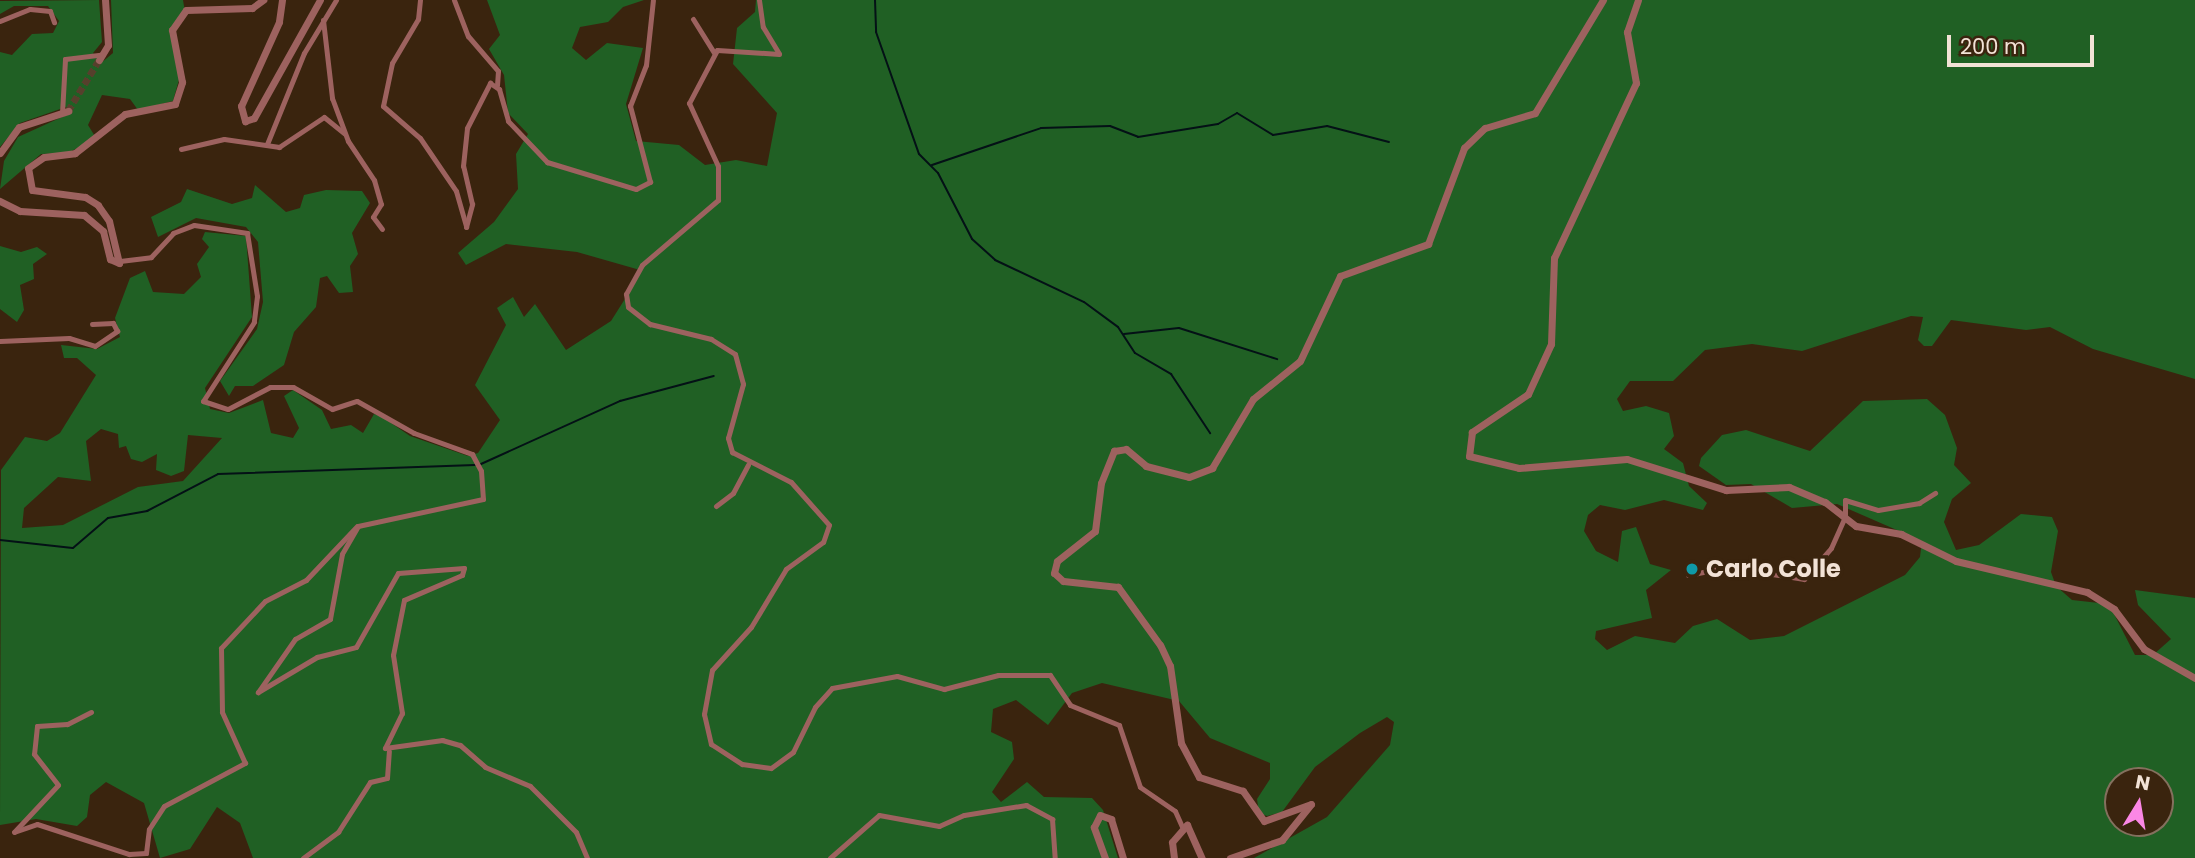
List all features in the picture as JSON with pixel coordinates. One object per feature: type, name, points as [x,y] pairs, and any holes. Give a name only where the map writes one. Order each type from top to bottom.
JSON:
[{"type":"street","points":[[60,117],[65,59],[101,57],[105,0]]},
{"type":"street","points":[[120,261],[97,205],[85,197],[32,190],[28,168],[44,157],[75,153],[125,114],[175,104],[183,82],[172,30],[186,10],[252,8],[263,0]]},
{"type":"street","points":[[282,0],[279,22],[241,106],[245,121],[254,118],[320,0]]},
{"type":"street","points":[[267,144],[323,20],[336,0]]},
{"type":"street","points":[[420,0],[418,19],[392,63],[383,106],[420,138],[460,198],[466,227],[472,204],[463,166],[467,128],[484,86],[497,85]]},
{"type":"street","points":[[454,0],[468,36],[498,71],[497,85],[508,121],[547,162],[646,187],[651,172],[630,106],[646,65],[653,0]]},
{"type":"street","points":[[714,52],[779,54],[763,27],[759,0]]},
{"type":"street","points":[[1230,858],[1282,839],[1311,804],[1264,821],[1243,791],[1199,777],[1181,743],[1170,666],[1160,645],[1118,587],[1063,581],[1054,573],[1057,561],[1095,531],[1101,483],[1114,451],[1126,449],[1146,466],[1189,477],[1212,468],[1253,399],[1300,361],[1340,276],[1427,244],[1464,148],[1485,128],[1535,113],[1603,0]]},
{"type":"street","points":[[1638,0],[1627,32],[1636,83],[1554,258],[1551,344],[1528,394],[1476,428],[1466,449],[1475,460],[1508,467],[1627,460],[1726,490],[1777,484],[1817,497],[1845,517],[1956,561],[2087,592],[2114,609],[2144,649],[2195,678]]},
{"type":"street","points":[[0,21],[30,9],[50,11],[54,22]]},
{"type":"street","points":[[693,19],[714,52]]},
{"type":"street","points":[[323,20],[332,98],[346,135],[374,180],[381,204],[373,218],[382,229]]},
{"type":"street","points":[[714,52],[688,107],[718,166],[718,200],[636,271],[626,303],[650,324],[711,339],[735,354],[743,384],[729,438],[732,452],[748,465],[791,482],[829,530],[823,542],[786,569],[751,626],[712,670],[704,726],[717,750],[760,769],[779,765],[793,752],[825,693],[858,681],[906,677],[944,690],[998,675],[1050,675],[1070,705],[1119,725],[1140,787],[1175,811],[1182,827]]},
{"type":"street","points":[[0,153],[19,127],[60,117],[68,111]]},
{"type":"street","points":[[181,149],[224,139],[279,147],[324,117],[346,135]]},
{"type":"street","points":[[0,201],[20,211],[84,215],[103,231],[111,262],[151,257],[173,233],[194,225],[247,233],[257,296],[254,322],[203,401],[228,409],[270,387],[293,387],[332,409],[357,401],[414,433],[472,454],[481,471],[485,495],[478,502],[363,523],[300,585],[265,601],[221,648],[222,712],[245,763],[164,806],[149,829],[146,853],[129,854],[37,824],[14,832],[58,785],[34,754],[37,726],[67,724],[91,712]]},
{"type":"street","points":[[0,341],[69,338],[94,346],[117,331],[113,323],[92,324]]},
{"type":"street","points":[[716,506],[733,494],[748,465]]},
{"type":"street","points":[[1688,575],[1728,567],[1804,579],[1831,548],[1845,517],[1848,499],[1878,510],[1919,503],[1935,494]]},
{"type":"street","points":[[303,858],[338,832],[370,782],[387,778],[389,751],[386,741],[402,713],[393,655],[404,600],[462,575],[464,568],[398,573],[356,646],[317,657],[258,692],[295,639],[330,619],[342,554],[363,523]]},
{"type":"street","points":[[389,751],[426,742],[460,745],[485,767],[530,786],[576,832],[587,858]]},
{"type":"street","points":[[830,858],[879,815],[939,826],[964,814],[1026,805],[1052,819],[1055,858]]},
{"type":"street","points":[[1105,858],[1094,827],[1100,815],[1111,819],[1123,858]]},
{"type":"street","points":[[1174,858],[1171,847],[1182,827]]},
{"type":"street","points":[[1182,827],[1192,828],[1202,858]]},
{"type":"green space","points":[[99,0],[102,42],[93,53],[101,63],[113,53],[111,0],[183,0],[185,12],[173,28],[180,76],[173,101],[138,110],[130,99],[102,95],[88,125],[96,138],[68,153],[41,154],[0,189],[4,161],[18,137],[73,112],[66,107],[20,123],[0,147],[0,52],[12,55],[32,34],[53,33],[59,21],[48,6],[14,6],[0,14],[0,1]]},
{"type":"green space","points":[[487,0],[644,0],[623,7],[608,22],[580,27],[572,48],[586,60],[607,43],[643,48],[626,104],[636,141],[679,145],[705,165],[736,160],[767,166],[777,113],[733,64],[737,28],[755,12],[756,0],[2195,0],[2195,379],[2093,349],[2050,327],[2026,330],[1951,320],[1932,346],[1924,346],[1918,340],[1923,317],[1911,316],[1802,351],[1752,344],[1705,350],[1673,381],[1630,381],[1617,399],[1623,411],[1646,406],[1669,413],[1674,436],[1664,449],[1683,463],[1689,486],[1707,503],[1703,510],[1664,500],[1625,510],[1600,505],[1588,515],[1584,531],[1596,551],[1618,562],[1622,531],[1636,527],[1650,564],[1671,570],[1646,590],[1652,618],[1596,631],[1595,639],[1607,650],[1635,636],[1675,643],[1693,626],[1717,619],[1750,640],[1784,636],[1905,575],[1920,557],[1922,541],[1837,504],[1792,508],[1751,484],[1726,485],[1699,466],[1701,458],[1722,435],[1746,430],[1810,451],[1863,401],[1927,399],[1945,415],[1957,448],[1954,465],[1971,483],[1952,499],[1944,522],[1956,550],[1979,545],[2021,514],[2052,517],[2058,531],[2051,572],[2056,586],[2072,600],[2099,603],[2113,612],[2135,655],[2153,655],[2171,639],[2138,605],[2135,590],[2195,598],[2195,858],[1254,858],[1327,817],[1390,745],[1394,722],[1387,717],[1360,733],[1315,767],[1282,812],[1267,816],[1259,813],[1257,799],[1270,779],[1270,763],[1210,738],[1179,701],[1102,683],[1072,693],[1048,725],[1016,700],[993,709],[991,732],[1012,742],[1014,759],[992,792],[1001,802],[1027,782],[1044,797],[1092,798],[1103,810],[1118,858],[253,858],[240,823],[217,807],[190,849],[160,858],[144,803],[106,782],[90,795],[87,817],[77,826],[36,819],[0,825],[1,470],[25,437],[47,441],[60,433],[96,375],[77,358],[64,358],[61,345],[97,349],[120,337],[115,318],[130,278],[145,271],[153,292],[184,294],[201,277],[197,264],[209,247],[202,239],[205,232],[246,236],[252,317],[205,388],[210,409],[229,413],[263,400],[271,433],[293,438],[299,428],[284,396],[293,390],[322,410],[331,429],[351,425],[363,433],[374,414],[410,436],[468,456],[478,453],[500,420],[475,385],[506,325],[497,308],[513,297],[524,317],[535,304],[566,350],[611,321],[635,283],[640,270],[577,252],[506,244],[466,265],[458,253],[494,222],[518,189],[516,154],[528,134],[508,113],[504,75],[489,49],[500,35]],"holes":[[[101,429],[118,434],[119,448],[126,446],[131,459],[142,462],[157,454],[156,470],[171,476],[184,471],[188,435],[222,438],[183,481],[138,487],[63,525],[22,528],[24,508],[58,477],[91,481],[86,441]]]},
{"type":"green space","points":[[255,185],[286,212],[300,208],[304,195],[326,190],[362,191],[370,203],[352,233],[358,254],[350,266],[353,292],[339,293],[327,276],[320,278],[316,307],[294,332],[284,365],[253,386],[235,386],[229,396],[220,381],[257,329],[263,302],[258,242],[246,227],[196,218],[158,237],[151,217],[181,202],[187,189],[232,204],[252,198]]},
{"type":"green space","points":[[0,246],[21,252],[37,247],[47,254],[33,264],[34,279],[20,285],[24,310],[17,322],[0,309]]},
{"type":"waterway","points":[[875,0],[876,32],[919,154],[938,173],[972,239],[995,260],[1084,302],[1118,327],[1135,353],[1171,374],[1210,433]]},
{"type":"waterway","points":[[932,165],[1041,128],[1110,126],[1138,137],[1218,124],[1237,113],[1273,135],[1327,126],[1389,142]]},
{"type":"waterway","points":[[1124,334],[1179,328],[1277,359]]},
{"type":"waterway","points":[[481,464],[620,401],[714,376]]},
{"type":"waterway","points":[[0,540],[73,548],[108,518],[147,511],[218,474],[475,465]]},
{"type":"tunnel","points":[[68,111],[99,60]]},
{"type":"place","name":"Carlo Colle","points":[[1692,569]]}]
